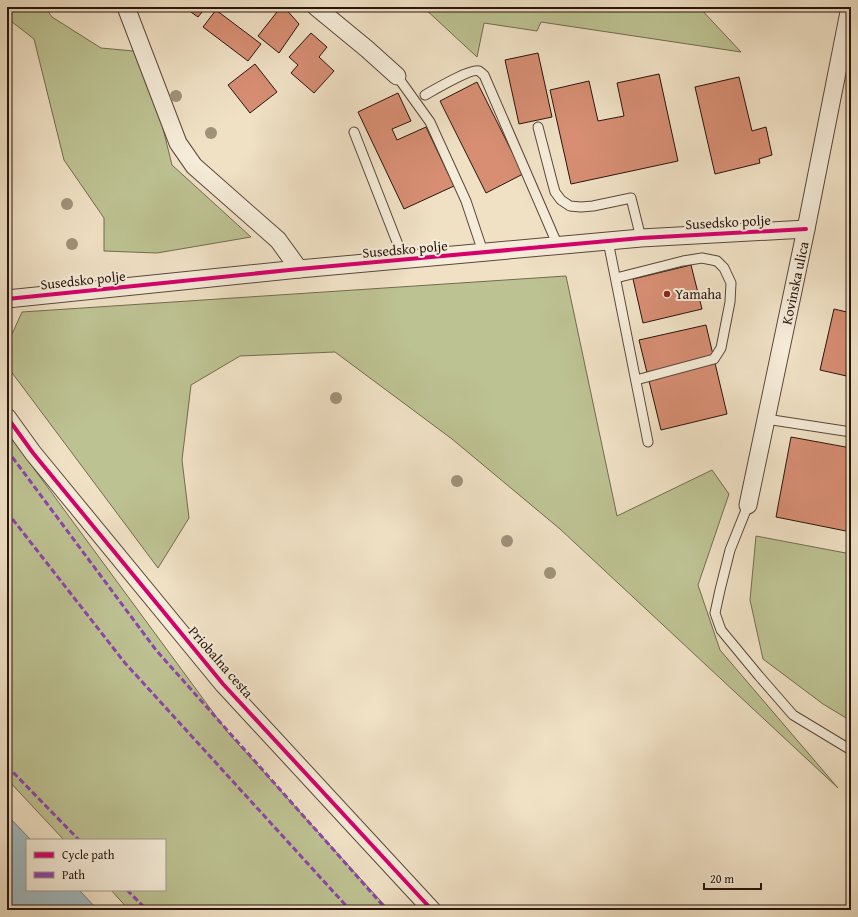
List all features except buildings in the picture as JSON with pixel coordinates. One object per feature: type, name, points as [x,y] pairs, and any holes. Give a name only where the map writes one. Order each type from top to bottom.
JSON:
[{"type":"street","points":[[126,7],[178,143],[194,166],[278,240],[299,269]]},
{"type":"street","points":[[316,7],[397,76]]},
{"type":"street","name":"Kovinska ulica","points":[[748,505],[806,229],[846,62],[850,7]]},
{"type":"street","name":"Susedsko polje","points":[[7,299],[299,269],[641,238],[806,229]]},
{"type":"street","name":"Priobalna cesta","points":[[7,417],[33,453],[223,684],[432,910]]},
{"type":"lane","points":[[425,95],[473,71],[479,71],[484,75],[558,246]]},
{"type":"lane","points":[[397,76],[430,122],[466,201],[483,252]]},
{"type":"lane","points":[[538,126],[555,192],[561,200],[570,206],[581,207],[594,206],[631,198],[641,238]]},
{"type":"lane","points":[[354,132],[404,260]]},
{"type":"lane","points":[[608,241],[648,442]]},
{"type":"lane","points":[[616,278],[683,261],[702,258],[717,261],[724,268],[731,283],[730,302],[720,348],[714,358],[636,380]]},
{"type":"lane","points":[[766,419],[851,432]]},
{"type":"lane","points":[[748,505],[730,550],[720,590],[715,613],[720,630],[793,715],[851,750]]},
{"type":"green space","points":[[7,7],[45,7],[52,17],[101,48],[144,52],[172,165],[251,237],[157,253],[104,251],[104,218],[64,160],[34,39],[7,18]]},
{"type":"green space","points":[[423,7],[699,7],[741,52],[541,22],[537,31],[484,23],[477,57]]},
{"type":"green space","points":[[566,276],[617,516],[712,470],[729,494],[698,585],[720,650],[838,788],[560,529],[452,439],[335,352],[240,356],[191,385],[182,460],[189,518],[158,568],[7,366],[7,345],[22,312]]},
{"type":"green space","points":[[7,432],[229,734],[389,910],[129,910],[112,891],[166,891],[166,839],[63,839],[7,779]]},
{"type":"green space","points":[[756,536],[851,554],[851,721],[823,704],[763,659],[750,600]]},
{"type":"water","points":[[7,815],[30,839],[26,839],[26,891],[80,891],[98,910],[7,910]]},
{"type":"marked path","points":[[7,450],[156,650],[387,910]]},
{"type":"marked path","points":[[7,512],[125,663],[350,910]]},
{"type":"marked path","points":[[7,766],[78,839]]},
{"type":"marked path","points":[[128,891],[147,910]]},
{"type":"cycle path","points":[[7,299],[299,269],[641,238],[806,229]]},
{"type":"cycle path","points":[[7,417],[33,453],[223,684],[432,910]]},
{"type":"place","name":"Yamaha","points":[[667,294]]}]
